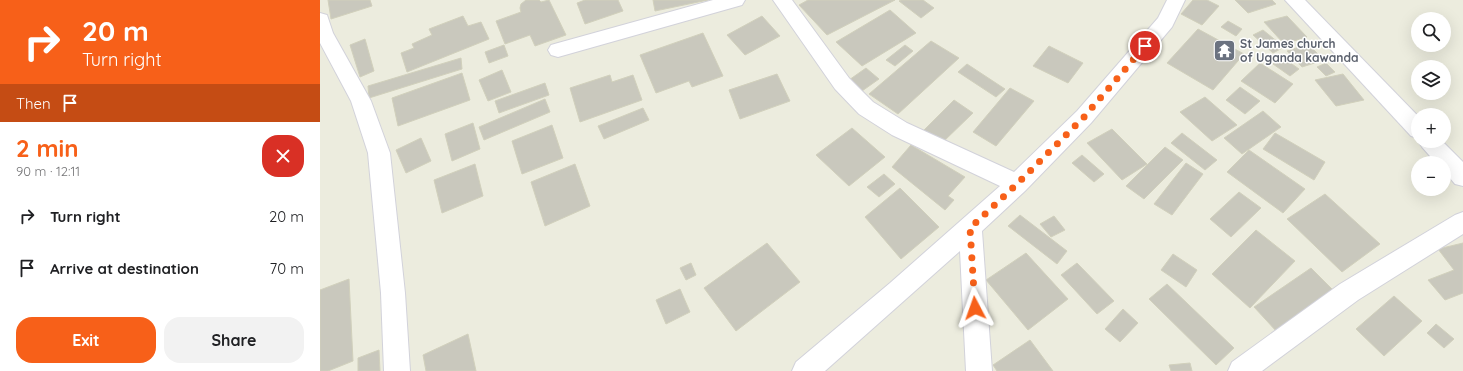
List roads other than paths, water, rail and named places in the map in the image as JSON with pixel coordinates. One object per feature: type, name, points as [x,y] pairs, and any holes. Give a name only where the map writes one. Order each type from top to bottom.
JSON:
[{"type":"street","points":[[558,50],[736,0]]},
{"type":"street","points":[[782,0],[800,21],[842,84],[865,107],[892,127],[961,156],[1017,184]]},
{"type":"street","points":[[805,371],[900,291],[970,228],[1017,184],[1084,117],[1165,22],[1176,0]]},
{"type":"street","points":[[1294,0],[1411,123]]},
{"type":"street","points":[[320,20],[324,33],[361,101],[379,153],[393,293],[397,371]]},
{"type":"street","points":[[1436,148],[1463,177]]},
{"type":"street","points":[[1241,371],[1350,292],[1463,222]]},
{"type":"street","points":[[970,228],[979,371]]},
{"type":"place","name":"St James church of Uganda kawanda","points":[[1225,50]]}]
